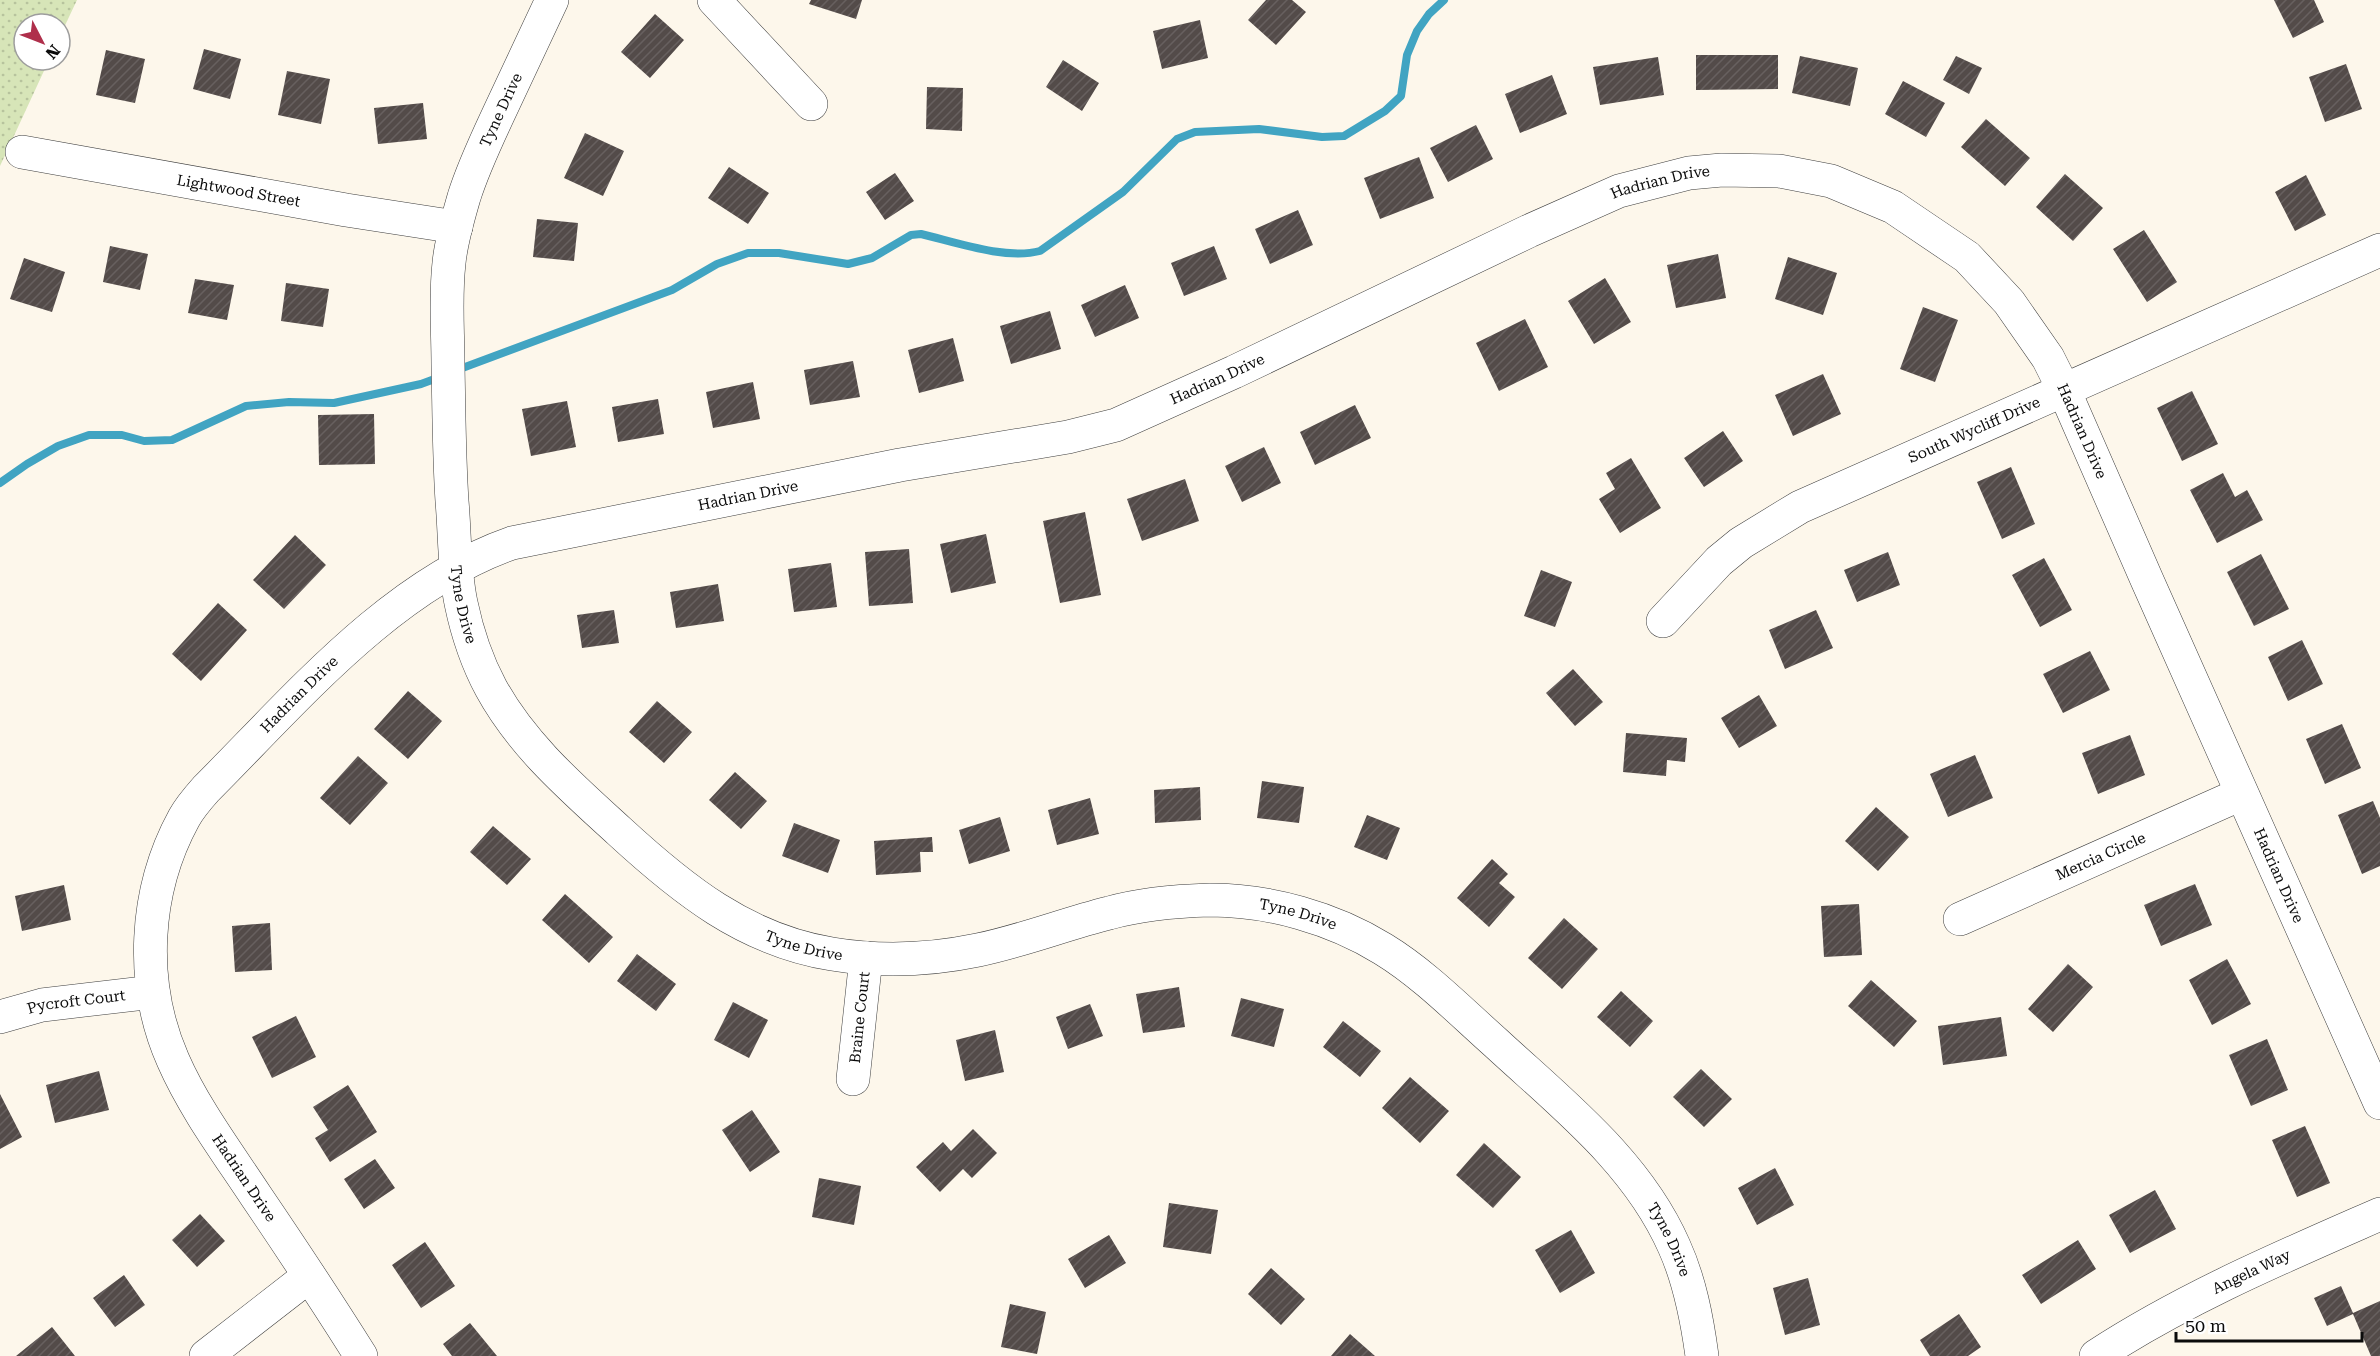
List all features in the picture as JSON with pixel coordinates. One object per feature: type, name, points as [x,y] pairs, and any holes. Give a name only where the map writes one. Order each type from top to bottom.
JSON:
[{"type":"street","name":"Tyne Drive","points":[[552,0],[465,192],[449,262],[447,301],[450,459],[459,596],[476,653],[492,689],[534,749],[582,797],[679,885],[714,909],[745,926],[796,945],[829,954],[906,960],[942,957],[982,950],[1114,911],[1149,905],[1214,900],[1245,902],[1305,915],[1382,948],[1408,966],[1459,1010],[1578,1118],[1630,1174],[1649,1200],[1674,1245],[1688,1284],[1702,1356]]},
{"type":"street","points":[[714,0],[811,104]]},
{"type":"street","name":"Lightwood Street","points":[[22,152],[346,210],[456,227]]},
{"type":"street","name":"Hadrian Drive","points":[[362,1356],[208,1123],[173,1060],[153,992],[150,970],[154,901],[165,858],[185,815],[206,789],[382,616],[457,567],[483,553],[512,543],[900,465],[1068,437],[1116,425],[1619,191],[1689,173],[1722,170],[1779,171],[1831,181],[1883,202],[1918,223],[1967,257],[2009,302],[2048,358],[2064,390],[2241,794],[2380,1103]]},
{"type":"street","name":"South Wycliff Drive","points":[[1663,621],[1719,561],[1768,525],[1811,502],[2380,250]]},
{"type":"street","name":"Mercia Circle","points":[[1960,919],[2241,794]]},
{"type":"street","name":"Braine Court","points":[[853,1079],[866,958]]},
{"type":"street","name":"Pycroft Court","points":[[0,1017],[42,1005],[153,992]]},
{"type":"street","name":"Angela Way","points":[[2096,1356],[2197,1296],[2380,1214]]},
{"type":"street","points":[[206,1356],[309,1276]]},
{"type":"green space","points":[[0,0],[77,0],[71,12],[12,12],[12,72],[43,72],[0,166]]},
{"type":"building","points":[[811,0],[862,0],[856,19],[809,4]]},
{"type":"building","points":[[1266,0],[1292,0],[1306,12],[1276,45],[1248,20]]},
{"type":"building","points":[[2274,0],[2314,0],[2324,22],[2293,38]]},
{"type":"building","points":[[655,14],[684,40],[650,78],[621,52]]},
{"type":"building","points":[[1200,20],[1208,58],[1162,69],[1153,31]]},
{"type":"building","points":[[204,49],[241,59],[230,99],[193,89]]},
{"type":"building","points":[[106,50],[145,59],[135,103],[96,95]]},
{"type":"building","points":[[1696,55],[1778,55],[1778,89],[1696,90]]},
{"type":"building","points":[[1800,56],[1858,68],[1850,106],[1792,93]]},
{"type":"building","points":[[1956,56],[1982,68],[1969,94],[1943,80]]},
{"type":"building","points":[[1658,57],[1664,95],[1600,105],[1593,67]]},
{"type":"building","points":[[1063,60],[1099,83],[1082,111],[1046,87]]},
{"type":"building","points":[[2346,64],[2362,109],[2325,122],[2309,77]]},
{"type":"building","points":[[287,71],[330,79],[321,124],[278,115]]},
{"type":"building","points":[[1552,75],[1567,114],[1520,133],[1505,94]]},
{"type":"building","points":[[1903,81],[1945,103],[1926,137],[1885,114]]},
{"type":"building","points":[[927,87],[963,88],[962,131],[926,129]]},
{"type":"building","points":[[423,103],[427,139],[378,144],[374,108]]},
{"type":"building","points":[[1986,119],[2030,158],[2005,186],[1961,147]]},
{"type":"building","points":[[1476,125],[1493,159],[1448,182],[1430,148]]},
{"type":"building","points":[[585,133],[624,151],[603,196],[564,178]]},
{"type":"building","points":[[1419,157],[1434,198],[1380,219],[1364,178]]},
{"type":"building","points":[[729,167],[769,193],[748,224],[708,198]]},
{"type":"building","points":[[895,173],[914,201],[885,220],[866,192]]},
{"type":"building","points":[[2065,174],[2103,208],[2073,241],[2036,207]]},
{"type":"building","points":[[2306,175],[2326,215],[2295,231],[2275,192]]},
{"type":"building","points":[[1298,210],[1313,245],[1270,264],[1255,229]]},
{"type":"building","points":[[537,219],[578,223],[574,261],[533,257]]},
{"type":"building","points":[[2144,230],[2177,282],[2147,302],[2113,249]]},
{"type":"building","points":[[110,246],[148,254],[140,290],[103,282]]},
{"type":"building","points":[[1214,246],[1227,279],[1184,296],[1171,263]]},
{"type":"building","points":[[1718,254],[1726,298],[1676,308],[1667,265]]},
{"type":"building","points":[[1788,257],[1837,273],[1823,315],[1775,299]]},
{"type":"building","points":[[24,258],[65,272],[52,312],[10,299]]},
{"type":"building","points":[[1605,278],[1631,322],[1594,344],[1568,301]]},
{"type":"building","points":[[195,279],[234,285],[227,320],[188,313]]},
{"type":"building","points":[[286,283],[329,289],[323,327],[281,321]]},
{"type":"building","points":[[1125,285],[1139,318],[1095,337],[1081,305]]},
{"type":"building","points":[[1923,307],[1958,320],[1935,382],[1900,369]]},
{"type":"building","points":[[1050,311],[1061,349],[1011,364],[1000,326]]},
{"type":"building","points":[[1525,319],[1548,367],[1499,391],[1476,343]]},
{"type":"building","points":[[953,338],[964,381],[919,393],[908,350]]},
{"type":"building","points":[[853,361],[860,397],[810,405],[804,370]]},
{"type":"building","points":[[1823,374],[1841,414],[1793,436],[1775,395]]},
{"type":"building","points":[[753,382],[760,419],[713,428],[706,392]]},
{"type":"building","points":[[2192,391],[2218,444],[2182,461],[2157,408]]},
{"type":"building","points":[[658,399],[664,434],[618,442],[612,407]]},
{"type":"building","points":[[567,401],[576,447],[531,456],[522,409]]},
{"type":"building","points":[[1355,405],[1371,438],[1315,465],[1300,432]]},
{"type":"building","points":[[374,414],[375,464],[319,465],[318,415]]},
{"type":"building","points":[[1723,431],[1743,461],[1704,487],[1684,458]]},
{"type":"building","points":[[1264,447],[1281,483],[1242,502],[1225,466]]},
{"type":"building","points":[[1631,458],[1661,508],[1620,533],[1599,499],[1615,489],[1606,473]]},
{"type":"building","points":[[2011,467],[2035,524],[2002,539],[1977,482]]},
{"type":"building","points":[[2223,473],[2235,497],[2247,490],[2263,520],[2217,543],[2190,490]]},
{"type":"building","points":[[1185,479],[1199,521],[1142,541],[1127,499]]},
{"type":"building","points":[[1085,512],[1101,595],[1060,603],[1043,521]]},
{"type":"building","points":[[986,534],[996,583],[951,593],[940,544]]},
{"type":"building","points":[[295,535],[326,565],[284,609],[253,580]]},
{"type":"building","points":[[909,549],[913,603],[869,606],[865,552]]},
{"type":"building","points":[[1888,552],[1900,585],[1857,602],[1844,570]]},
{"type":"building","points":[[2261,554],[2289,609],[2254,626],[2227,572]]},
{"type":"building","points":[[2044,558],[2072,610],[2040,627],[2012,575]]},
{"type":"building","points":[[831,563],[837,607],[794,612],[788,569]]},
{"type":"building","points":[[1541,570],[1572,582],[1555,627],[1524,616]]},
{"type":"building","points":[[718,584],[724,621],[676,628],[670,592]]},
{"type":"building","points":[[218,603],[247,630],[201,681],[172,654]]},
{"type":"building","points":[[614,610],[619,643],[582,648],[577,615]]},
{"type":"building","points":[[1816,610],[1833,648],[1785,669],[1769,630]]},
{"type":"building","points":[[2302,640],[2323,684],[2288,701],[2268,657]]},
{"type":"building","points":[[2090,651],[2110,690],[2063,713],[2043,674]]},
{"type":"building","points":[[1573,669],[1603,702],[1575,726],[1546,693]]},
{"type":"building","points":[[408,691],[442,721],[408,759],[374,729]]},
{"type":"building","points":[[1759,695],[1777,726],[1739,748],[1721,718]]},
{"type":"building","points":[[657,701],[692,732],[664,763],[629,732]]},
{"type":"building","points":[[2342,724],[2361,768],[2325,784],[2306,739]]},
{"type":"building","points":[[1626,733],[1687,738],[1685,762],[1667,760],[1666,776],[1623,772]]},
{"type":"building","points":[[2130,735],[2145,775],[2098,794],[2082,753]]},
{"type":"building","points":[[1975,755],[1993,798],[1948,817],[1930,774]]},
{"type":"building","points":[[358,756],[388,783],[350,825],[320,798]]},
{"type":"building","points":[[735,772],[767,801],[741,829],[709,800]]},
{"type":"building","points":[[1262,781],[1304,787],[1299,823],[1257,818]]},
{"type":"building","points":[[1200,787],[1201,820],[1155,823],[1154,790]]},
{"type":"building","points":[[1090,798],[1099,834],[1057,845],[1048,810]]},
{"type":"building","points":[[2373,801],[2380,818],[2380,866],[2362,874],[2338,815]]},
{"type":"building","points":[[1876,807],[1909,837],[1878,871],[1845,841]]},
{"type":"building","points":[[1367,815],[1400,828],[1387,860],[1354,847]]},
{"type":"building","points":[[1000,817],[1010,851],[969,864],[959,830]]},
{"type":"building","points":[[794,823],[840,840],[828,873],[782,856]]},
{"type":"building","points":[[493,826],[531,859],[507,885],[470,852]]},
{"type":"building","points":[[932,837],[933,852],[920,852],[921,872],[876,875],[874,841]]},
{"type":"building","points":[[1492,859],[1508,874],[1499,883],[1515,897],[1489,927],[1457,898]]},
{"type":"building","points":[[2195,884],[2212,925],[2161,946],[2144,905]]},
{"type":"building","points":[[64,885],[71,920],[22,931],[15,896]]},
{"type":"building","points":[[565,894],[613,937],[589,963],[542,920]]},
{"type":"building","points":[[1859,904],[1862,955],[1824,957],[1821,906]]},
{"type":"building","points":[[1564,918],[1598,949],[1562,989],[1528,958]]},
{"type":"building","points":[[270,923],[272,970],[235,972],[232,926]]},
{"type":"building","points":[[637,954],[676,984],[656,1011],[617,981]]},
{"type":"building","points":[[2227,959],[2251,1004],[2212,1025],[2189,980]]},
{"type":"building","points":[[2068,964],[2093,987],[2053,1032],[2028,1009]]},
{"type":"building","points":[[1871,980],[1917,1021],[1894,1047],[1848,1006]]},
{"type":"building","points":[[1179,987],[1185,1027],[1143,1033],[1136,994]]},
{"type":"building","points":[[1621,991],[1653,1021],[1630,1047],[1597,1017]]},
{"type":"building","points":[[1241,998],[1284,1009],[1274,1047],[1231,1036]]},
{"type":"building","points":[[733,1002],[768,1020],[749,1058],[714,1040]]},
{"type":"building","points":[[1090,1004],[1103,1036],[1068,1049],[1056,1017]]},
{"type":"building","points":[[296,1016],[316,1057],[272,1078],[252,1037]]},
{"type":"building","points":[[2001,1017],[2007,1056],[1943,1065],[1938,1026]]},
{"type":"building","points":[[1343,1021],[1381,1051],[1360,1077],[1323,1047]]},
{"type":"building","points":[[995,1030],[1004,1072],[965,1081],[956,1040]]},
{"type":"building","points":[[2267,1039],[2288,1090],[2251,1106],[2229,1055]]},
{"type":"building","points":[[1701,1069],[1732,1099],[1704,1127],[1673,1097]]},
{"type":"building","points":[[99,1071],[109,1110],[55,1123],[46,1085]]},
{"type":"building","points":[[1410,1077],[1449,1111],[1420,1143],[1382,1108]]},
{"type":"building","points":[[348,1085],[377,1132],[330,1162],[315,1138],[328,1130],[313,1107]]},
{"type":"building","points":[[0,1094],[22,1137],[0,1149]]},
{"type":"building","points":[[752,1110],[780,1152],[750,1172],[722,1130]]},
{"type":"building","points":[[2305,1126],[2330,1183],[2297,1197],[2272,1140]]},
{"type":"building","points":[[973,1129],[997,1153],[972,1178],[963,1169],[940,1192],[916,1167],[943,1142],[951,1151]]},
{"type":"building","points":[[1484,1143],[1521,1177],[1493,1208],[1456,1175]]},
{"type":"building","points":[[375,1159],[395,1188],[364,1209],[344,1179]]},
{"type":"building","points":[[1775,1168],[1794,1205],[1757,1225],[1738,1188]]},
{"type":"building","points":[[819,1178],[861,1186],[854,1225],[812,1217]]},
{"type":"building","points":[[2155,1190],[2176,1229],[2130,1253],[2109,1215]]},
{"type":"building","points":[[1169,1203],[1218,1210],[1211,1254],[1163,1247]]},
{"type":"building","points":[[200,1214],[225,1241],[197,1267],[172,1240]]},
{"type":"building","points":[[1571,1230],[1595,1273],[1560,1293],[1535,1250]]},
{"type":"building","points":[[1109,1235],[1126,1263],[1085,1288],[1068,1259]]},
{"type":"building","points":[[2078,1240],[2096,1269],[2041,1304],[2022,1275]]},
{"type":"building","points":[[425,1242],[455,1286],[421,1308],[392,1265]]},
{"type":"building","points":[[1271,1268],[1305,1299],[1281,1325],[1248,1294]]},
{"type":"building","points":[[124,1275],[145,1305],[115,1327],[93,1298]]},
{"type":"building","points":[[1808,1278],[1820,1325],[1785,1335],[1773,1288]]},
{"type":"building","points":[[2341,1286],[2353,1313],[2380,1301],[2380,1356],[2371,1356],[2353,1314],[2327,1326],[2314,1298]]},
{"type":"building","points":[[1010,1304],[1046,1312],[1037,1354],[1001,1347]]},
{"type":"building","points":[[1959,1314],[1981,1347],[1968,1356],[1930,1356],[1920,1340]]},
{"type":"building","points":[[470,1323],[497,1356],[452,1356],[443,1344]]},
{"type":"building","points":[[52,1327],[75,1356],[16,1356]]},
{"type":"building","points":[[1350,1334],[1375,1356],[1331,1356]]},
{"type":"waterway","points":[[457,370],[672,290],[717,264],[748,253],[779,253],[848,264],[872,258],[911,235],[921,234],[996,252],[1040,251],[1123,192],[1177,139],[1195,132],[1259,129],[1322,137],[1344,136],[1385,111],[1401,96],[1407,55],[1417,31],[1429,14],[1444,0]]},
{"type":"waterway","points":[[0,483],[58,446],[89,435],[122,435],[144,441],[172,440],[246,406],[289,402],[334,403],[421,384],[440,377]]}]
